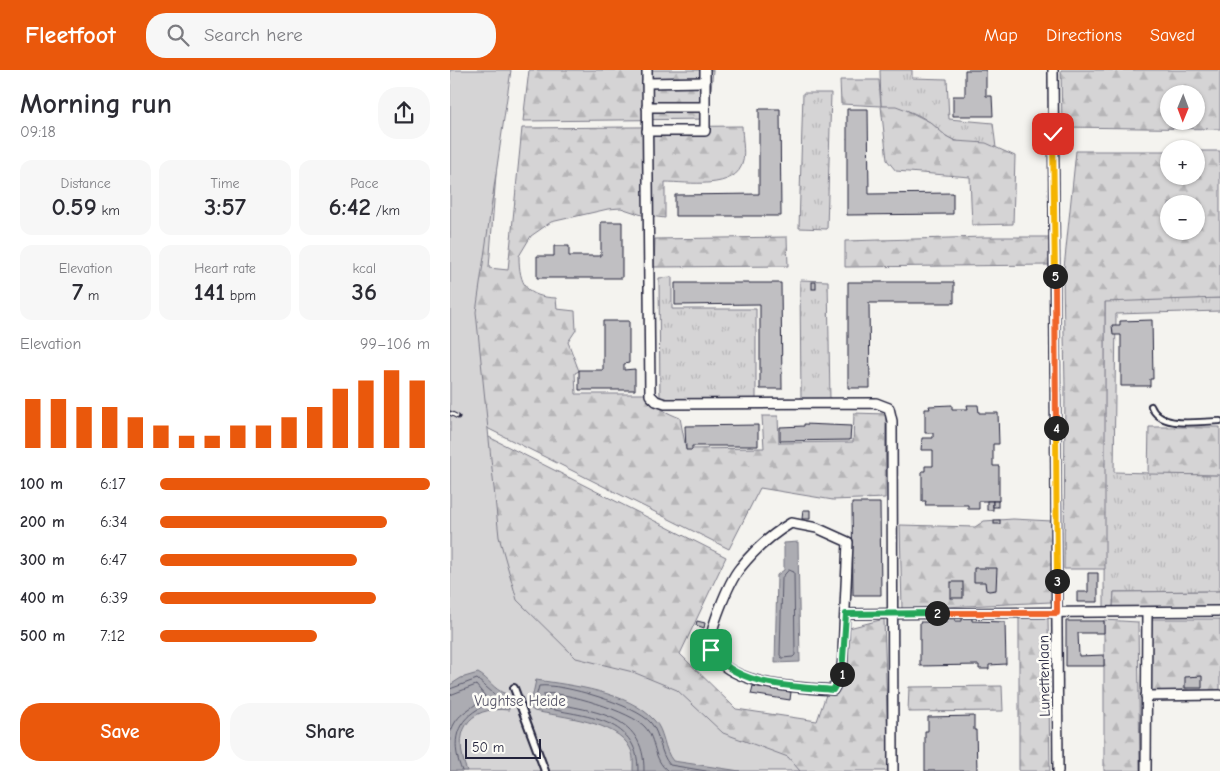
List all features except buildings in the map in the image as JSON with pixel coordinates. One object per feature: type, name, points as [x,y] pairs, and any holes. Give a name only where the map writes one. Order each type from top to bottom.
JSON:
[{"type":"street","points":[[647,70],[650,395],[656,401],[665,404],[876,403],[889,408],[892,421],[893,771]]},
{"type":"street","points":[[647,132],[705,131],[705,70]]},
{"type":"street","name":"Lunettenlaan","points":[[1053,70],[1058,771]]},
{"type":"street","points":[[647,83],[705,82]]},
{"type":"street","points":[[647,108],[705,108]]},
{"type":"street","points":[[791,523],[818,528],[848,542],[846,614],[842,674],[833,690],[749,678],[719,662],[711,650],[711,638],[722,603],[738,569],[770,535],[791,523]]},
{"type":"street","points":[[1146,771],[1147,612]]},
{"type":"street","points":[[846,614],[1220,612]]},
{"type":"street","points":[[514,688],[545,771]]},
{"type":"street","points":[[1146,696],[1220,695]]},
{"type":"lane","points":[[1151,406],[1154,414],[1164,420],[1220,421]]},
{"type":"green space","name":"Vughtse Heide","points":[[450,70],[511,70],[476,312],[499,537],[517,600],[576,658],[633,672],[677,690],[723,733],[788,757],[800,771],[450,771]]},
{"type":"green space","points":[[529,70],[713,70],[708,119],[523,121]]},
{"type":"green space","points":[[880,70],[912,70],[912,78],[947,79],[949,119],[993,123],[996,148],[954,140],[915,113],[894,107],[881,106]]},
{"type":"green space","points":[[1061,70],[1220,70],[1220,129],[1205,129],[1205,85],[1160,85],[1160,128],[1062,127]]},
{"type":"green space","points":[[840,80],[879,80],[881,106],[841,104]]},
{"type":"green space","points":[[803,93],[831,93],[827,229],[799,228]]},
{"type":"green space","points":[[881,106],[896,106],[904,109],[930,122],[955,141],[986,143],[1015,156],[1013,224],[972,225],[970,177],[896,171],[887,160]]},
{"type":"green space","points":[[742,126],[744,157],[739,171],[731,177],[710,183],[665,182],[665,218],[642,215],[621,208],[608,209],[551,222],[531,236],[519,256],[521,275],[527,288],[538,295],[556,298],[557,309],[575,311],[576,330],[568,342],[579,371],[575,373],[576,394],[651,394],[658,406],[680,418],[686,449],[764,448],[762,416],[778,416],[779,443],[853,442],[854,413],[886,414],[885,498],[833,500],[760,488],[729,549],[475,422],[450,232],[498,147],[489,268],[508,270],[522,128]]},
{"type":"green space","points":[[1076,151],[1160,151],[1160,185],[1205,185],[1205,151],[1220,151],[1220,298],[1105,302],[1105,569],[1064,569],[1065,387],[1063,278]]},
{"type":"green space","points":[[787,237],[788,266],[654,267],[655,239]]},
{"type":"green space","points":[[1050,237],[1050,265],[845,267],[845,241]]},
{"type":"green space","points":[[672,277],[672,309],[756,309],[756,405],[670,403],[660,399],[659,278]]},
{"type":"green space","points":[[800,280],[828,281],[830,401],[801,400]]},
{"type":"green space","points":[[1220,298],[1220,311],[1116,314],[1114,472],[1220,475],[1220,591],[1114,592],[1113,608],[1104,608],[1105,301]]},
{"type":"green space","points":[[1149,427],[1220,427],[1220,475],[1148,474]]},
{"type":"green space","points":[[475,430],[726,557],[680,654],[736,709],[817,721],[849,628],[884,619],[889,771],[791,771],[526,650],[468,509]]},
{"type":"green space","points":[[1013,519],[1052,521],[1051,602],[902,609],[900,525],[975,527],[984,521]]},
{"type":"green space","points":[[1220,591],[1220,607],[1113,608],[1114,592]]},
{"type":"green space","points":[[1019,616],[1048,616],[1050,771],[1019,771]]},
{"type":"green space","points":[[1152,619],[1220,619],[1220,691],[1150,692],[1150,623]]},
{"type":"green space","points":[[1104,620],[1138,622],[1140,771],[1104,771]]},
{"type":"green space","points":[[1002,686],[1003,711],[908,712],[909,687]]},
{"type":"water","points":[[798,542],[800,662],[775,663],[777,575],[784,570],[784,543]]},
{"type":"water","points":[[478,673],[506,694],[509,710],[482,712],[473,717],[466,725],[462,734],[461,745],[467,771],[450,771],[450,685],[461,678]]},
{"type":"water","points":[[536,680],[599,691],[615,696],[643,710],[658,724],[667,751],[673,761],[740,771],[633,771],[633,756],[630,748],[623,739],[613,732],[601,726],[573,718],[534,711],[530,708]]},
{"type":"railway","points":[[450,413],[458,417]]},
{"type":"route","points":[[711,650],[719,662],[749,678],[801,687],[833,690],[842,674],[846,614],[1057,613],[1053,134]]}]
